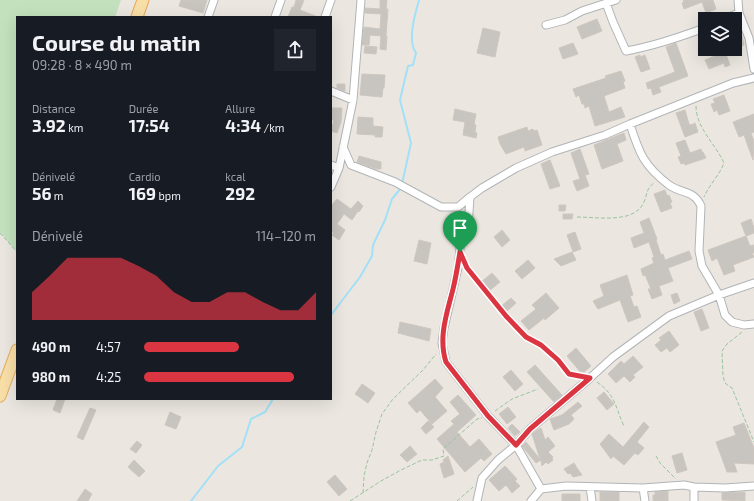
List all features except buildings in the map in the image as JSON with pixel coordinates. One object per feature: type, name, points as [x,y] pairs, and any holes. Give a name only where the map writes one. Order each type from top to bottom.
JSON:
[{"type":"main road","points":[[137,16],[143,0]]},
{"type":"main road","points":[[0,396],[15,360]]},
{"type":"street","points":[[208,16],[214,0]]},
{"type":"street","points":[[275,16],[281,0]]},
{"type":"street","points":[[325,16],[331,0]]},
{"type":"street","points":[[332,185],[339,168],[353,100],[361,0]]},
{"type":"street","points":[[546,25],[565,20],[582,11],[616,0]]},
{"type":"street","points":[[738,0],[739,12]]},
{"type":"street","points":[[606,3],[626,51],[672,40],[698,31]]},
{"type":"street","points":[[742,20],[749,38],[754,69]]},
{"type":"street","points":[[343,146],[352,165],[396,182],[441,207],[458,207],[482,188],[516,168],[552,152],[605,135],[733,83],[754,78]]},
{"type":"street","points":[[332,91],[353,100]]},
{"type":"street","points":[[630,124],[639,152],[650,168],[671,186],[694,196],[701,206],[700,258],[702,266],[719,295],[725,315],[732,322],[744,325],[753,324]]},
{"type":"street","points":[[332,165],[339,168]]},
{"type":"street","points":[[470,197],[468,205],[468,227],[461,239],[458,268],[444,328],[442,343],[446,362],[488,416],[516,445],[541,489]]},
{"type":"street","points":[[477,501],[482,478],[498,460],[516,445],[530,429],[613,357],[669,316],[719,295],[754,283]]},
{"type":"street","points":[[530,501],[541,489],[566,486],[643,488],[684,485],[694,487],[725,488],[754,486]]},
{"type":"street","points":[[590,487],[592,501]]},
{"type":"street","points":[[694,487],[694,501]]},
{"type":"street","points":[[643,488],[645,501]]},
{"type":"path","points":[[696,97],[696,111],[701,127],[719,152],[724,163],[721,171],[707,190],[701,206]]},
{"type":"path","points":[[577,216],[622,218],[632,215],[641,208],[649,187],[661,178]]},
{"type":"path","points":[[0,233],[16,251]]},
{"type":"path","points":[[460,252],[467,268],[506,316],[526,337],[541,345],[558,360],[569,374],[590,378],[611,394],[616,402],[617,412],[624,426]]},
{"type":"path","points":[[753,324],[727,344],[722,351],[723,376],[725,383],[732,388],[754,442]]},
{"type":"path","points":[[363,493],[364,476],[367,463],[382,414],[393,399],[423,370],[436,354],[442,343]]},
{"type":"path","points":[[350,501],[381,481],[422,460],[432,460],[444,456],[443,449],[478,419],[488,416],[512,399],[538,389]]},
{"type":"path","points":[[656,456],[660,463],[684,485]]},
{"type":"path","points":[[457,501],[472,487]]},
{"type":"green space","points":[[0,0],[121,0],[115,16],[16,16],[16,251],[0,232]]},
{"type":"waterway","points":[[402,184],[411,143],[400,100],[408,66],[413,65],[416,53],[413,48],[412,35],[419,0]]},
{"type":"waterway","points":[[332,314],[360,277],[372,256],[373,245],[385,220],[392,199],[401,188]]},
{"type":"waterway","points":[[191,501],[218,466],[242,447],[251,419],[265,412],[272,400]]},
{"type":"route","points":[[460,252],[467,268],[506,316],[526,337],[541,345],[558,360],[569,374],[590,378],[530,429],[516,445],[488,416],[446,362],[442,343],[460,252]]}]
